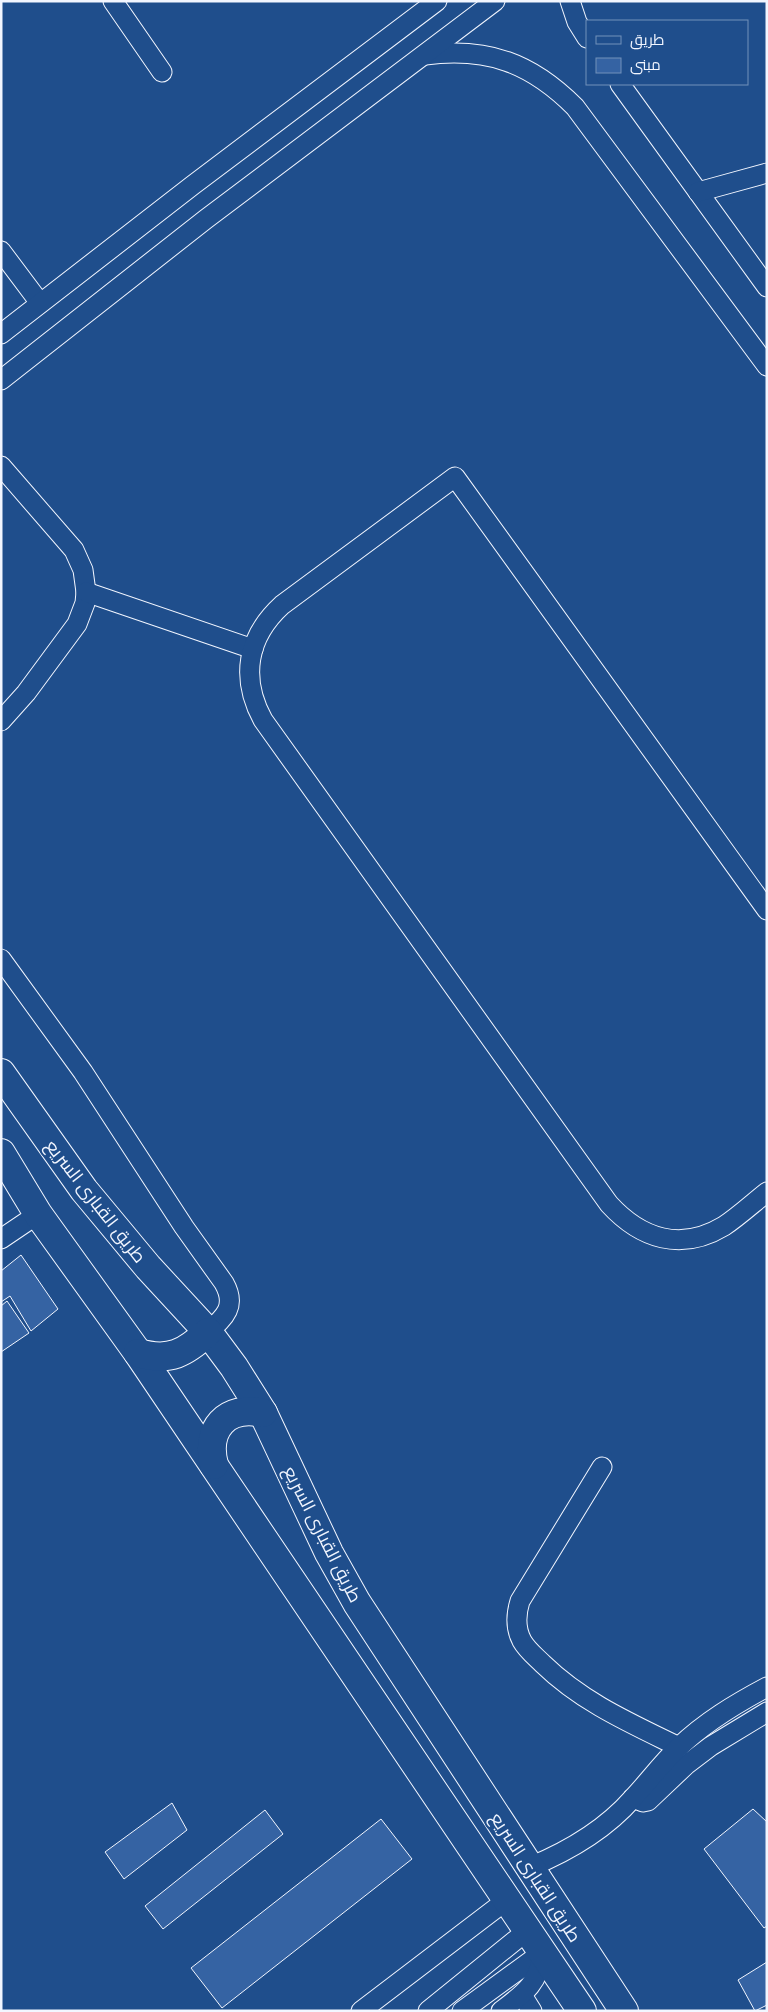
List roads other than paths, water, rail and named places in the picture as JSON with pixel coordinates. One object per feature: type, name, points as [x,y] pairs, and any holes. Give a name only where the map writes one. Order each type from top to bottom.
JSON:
[{"type":"highway","name":"طريق القبارى السريع","points":[[1,1073],[84,1190],[148,1267],[208,1332],[234,1367],[263,1413],[329,1553],[357,1603],[624,2011]]},
{"type":"highway","name":"طريق القبارى السريع","points":[[1,1153],[38,1214],[138,1353],[582,2011]]},
{"type":"highway","points":[[138,1353],[171,1356],[192,1347],[208,1332]]},
{"type":"highway","points":[[214,1465],[211,1452],[212,1440],[217,1428],[226,1418],[237,1412],[250,1410],[263,1413]]},
{"type":"street","points":[[113,1],[162,72]]},
{"type":"street","points":[[1,334],[437,1]]},
{"type":"street","points":[[1,380],[206,219],[496,1]]},
{"type":"street","points":[[570,1],[577,22],[586,36]]},
{"type":"street","points":[[424,55],[464,52],[496,57],[518,64],[558,90],[575,107],[767,366]]},
{"type":"street","points":[[621,85],[767,288]]},
{"type":"street","points":[[698,192],[767,173]]},
{"type":"street","points":[[1,251],[40,304]]},
{"type":"street","points":[[1,466],[74,550],[83,570],[86,592],[77,624],[26,693],[1,721]]},
{"type":"street","points":[[767,910],[455,477],[282,605],[264,625],[253,649],[250,663],[250,685],[256,707],[263,720],[609,1204],[624,1220],[649,1234],[662,1238],[684,1239],[705,1235],[724,1225],[767,1192]]},
{"type":"street","points":[[86,592],[253,649]]},
{"type":"street","points":[[1,960],[83,1072],[184,1227],[228,1290],[229,1306],[226,1314],[208,1332]]},
{"type":"street","points":[[1,1238],[38,1214]]},
{"type":"street","points":[[602,1467],[520,1601],[517,1621],[518,1631],[528,1649],[569,1686],[606,1711],[679,1747]]},
{"type":"street","points":[[530,1867],[572,1848],[593,1834],[612,1819],[633,1798],[653,1773],[679,1747],[715,1718],[767,1687]]},
{"type":"street","points":[[633,1798],[643,1802],[648,1801],[686,1765],[711,1746],[767,1712]]},
{"type":"street","points":[[366,2009],[508,1899]]},
{"type":"street","points":[[428,2011],[528,1930]]},
{"type":"street","points":[[501,2011],[529,2006],[530,1987],[537,1976],[542,1952]]},
{"type":"street","points":[[462,2011],[542,1952]]}]
